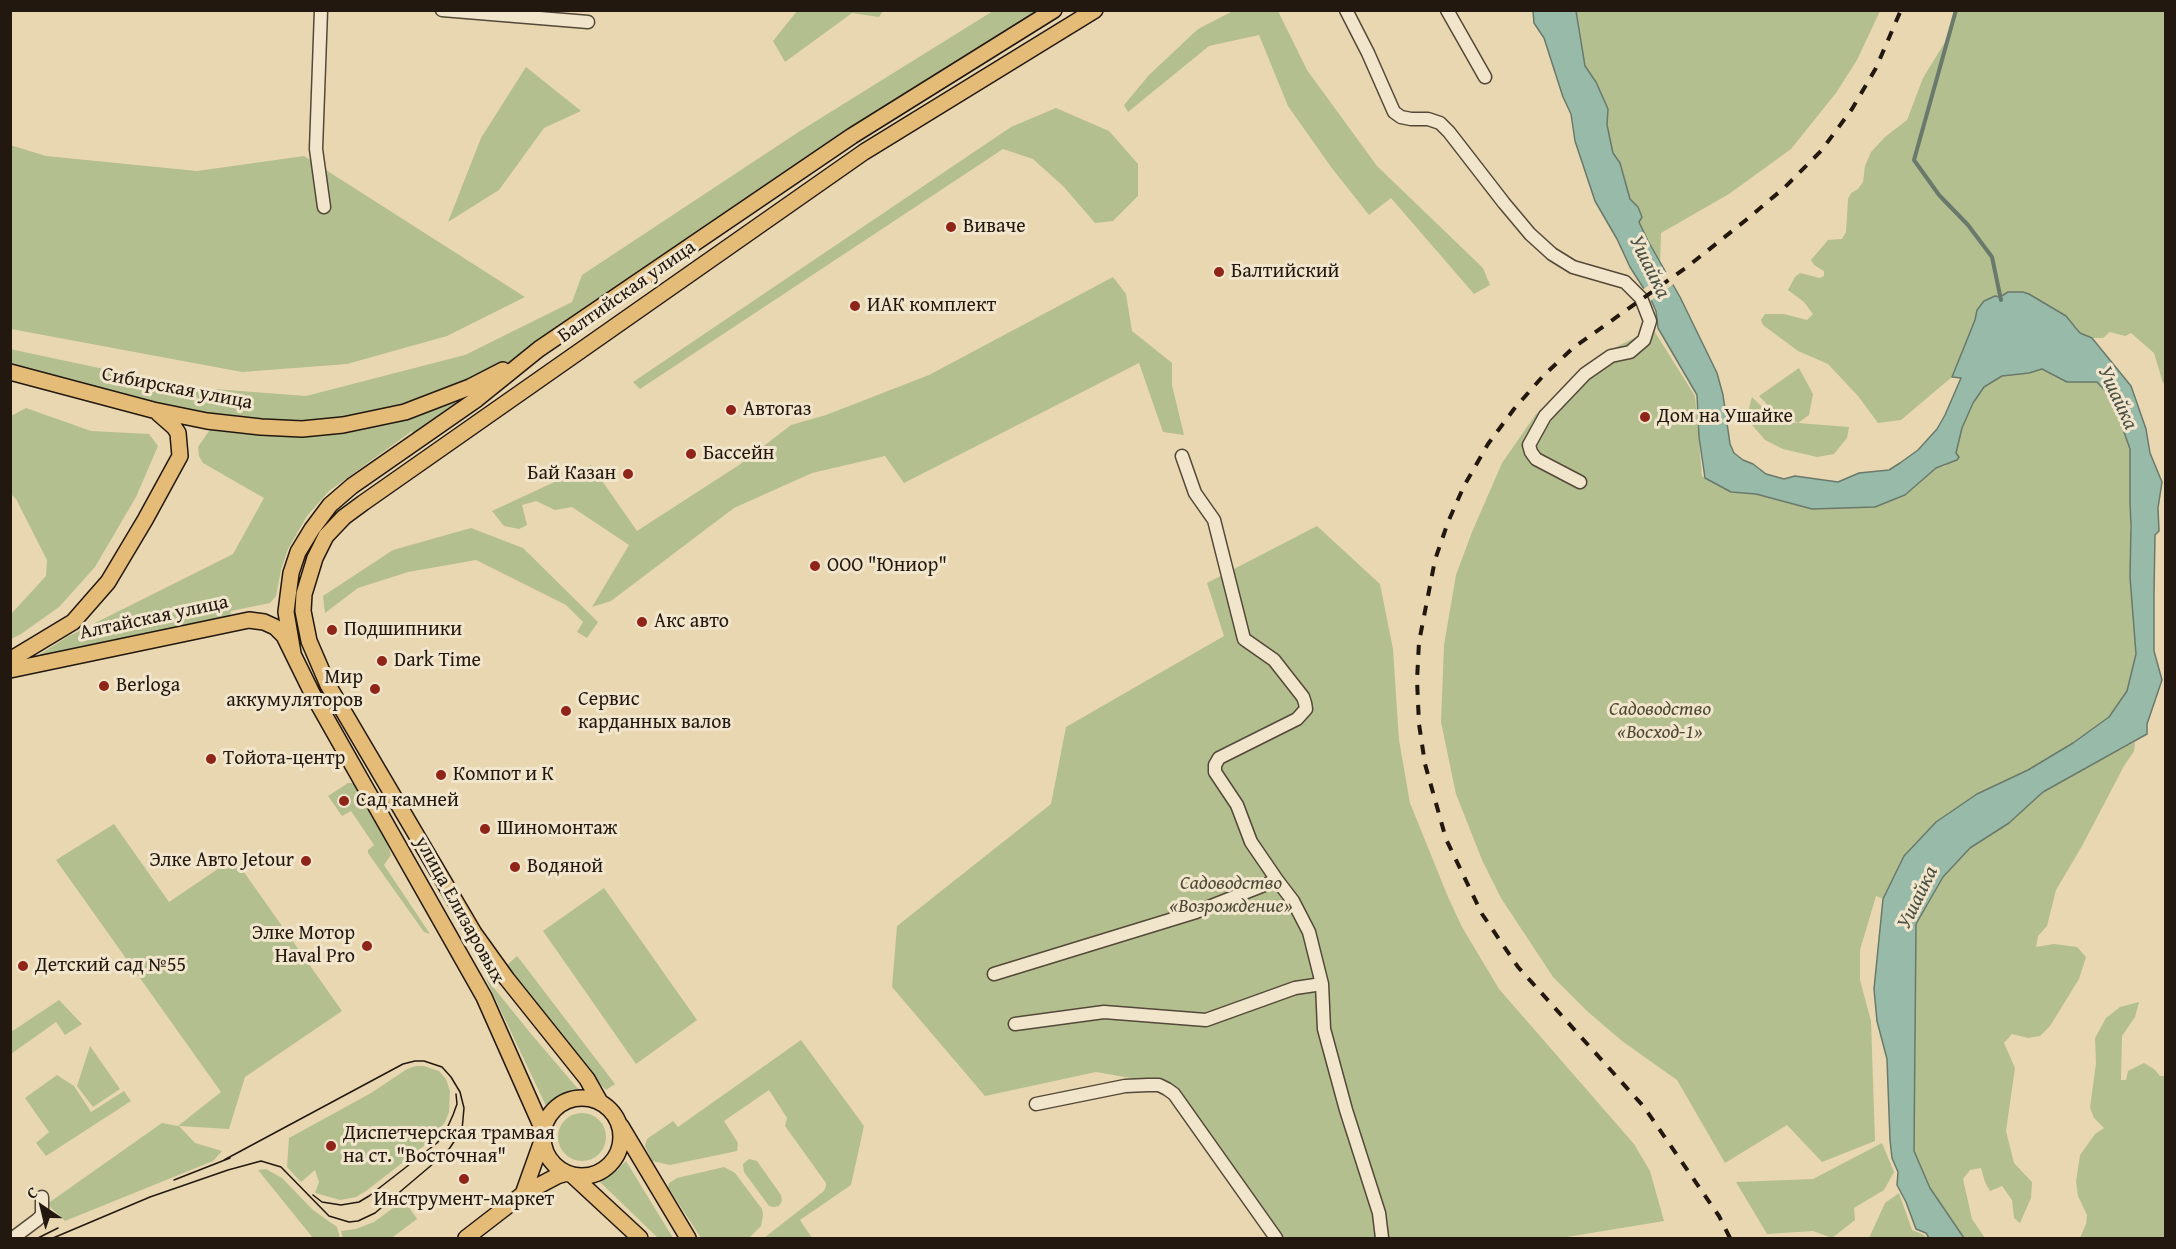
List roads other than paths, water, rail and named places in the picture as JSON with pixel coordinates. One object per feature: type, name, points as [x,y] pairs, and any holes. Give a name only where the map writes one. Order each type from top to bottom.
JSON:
[{"type":"main road","name":"Балтийская улица","points":[[293,653],[286,612],[291,573],[298,552],[330,505],[352,486],[477,399],[539,349],[852,136],[1054,10]]},
{"type":"main road","name":"Балтийская улица","points":[[328,686],[309,642],[303,611],[304,594],[315,558],[326,537],[344,517],[864,153],[1095,10]]},
{"type":"main road","name":"Сибирская улица","points":[[10,372],[153,410],[207,421],[302,429],[343,425],[403,412],[433,402],[470,387],[539,349]]},
{"type":"main road","points":[[10,660],[73,622],[108,582],[145,520],[180,456],[180,444],[174,427],[153,410]]},
{"type":"main road","name":"Алтайская улица","points":[[10,670],[249,620],[264,622],[275,627],[284,636],[293,653]]},
{"type":"main road","name":"улица Елизаровых","points":[[293,653],[313,695],[484,997],[543,1134]]},
{"type":"main road","name":"улица Елизаровых","points":[[328,686],[474,933],[507,979],[587,1079],[600,1102]]},
{"type":"main road","points":[[523,1194],[548,1119],[555,1109],[565,1102],[577,1099],[600,1102],[611,1111],[688,1239]]},
{"type":"main road","points":[[543,1134],[544,1150],[557,1169],[569,1174],[584,1176],[596,1174],[610,1163],[620,1148],[619,1124]]},
{"type":"main road","points":[[466,1239],[523,1194],[557,1176],[569,1174]]},
{"type":"main road","points":[[569,1174],[640,1239]]},
{"type":"street","points":[[321,10],[316,149],[324,207]]},
{"type":"street","points":[[442,10],[588,22]]},
{"type":"street","points":[[1346,10],[1394,112],[1401,117],[1434,121],[1449,132],[1530,234],[1552,254],[1573,267],[1625,282],[1641,298],[1650,321],[1644,340],[1630,352],[1611,356],[1585,374],[1545,416],[1529,445],[1536,459],[1580,482]]},
{"type":"street","points":[[1447,10],[1485,77]]},
{"type":"street","points":[[1182,456],[1195,493],[1214,520],[1244,639],[1274,660],[1303,697],[1305,703],[1306,709],[1297,719],[1218,758],[1215,772],[1237,806],[1251,842],[1293,901],[1309,932],[1322,984],[1324,1029],[1346,1110],[1378,1212],[1382,1239]]},
{"type":"street","points":[[994,974],[1196,912],[1277,880]]},
{"type":"street","points":[[1015,1024],[1104,1012],[1206,1020],[1295,988],[1322,984]]},
{"type":"street","points":[[1036,1104],[1125,1086],[1159,1085],[1167,1089],[1174,1094],[1276,1239]]},
{"type":"street","points":[[13,1239],[42,1215],[42,1197]]},
{"type":"water","name":"Ушайка","points":[[1533,11],[1576,11],[1585,66],[1596,82],[1608,109],[1607,125],[1613,153],[1620,163],[1630,199],[1638,207],[1642,217],[1639,222],[1648,241],[1680,297],[1717,373],[1723,395],[1730,444],[1734,453],[1743,460],[1766,474],[1784,479],[1795,476],[1838,482],[1859,473],[1889,470],[1918,450],[1937,429],[1961,378],[1952,377],[1977,310],[1984,301],[1995,296],[2000,297],[2008,292],[2029,294],[2066,316],[2080,333],[2092,338],[2131,386],[2146,429],[2150,453],[2162,482],[2158,508],[2159,531],[2155,535],[2154,651],[2162,680],[2147,724],[2147,734],[2043,792],[2009,823],[1970,848],[1943,877],[1916,924],[1914,1151],[1930,1188],[1964,1238],[1929,1238],[1926,1233],[1916,1229],[1897,1185],[1898,1172],[1892,1158],[1890,1140],[1887,1059],[1877,1021],[1874,989],[1883,899],[1904,856],[1936,822],[1977,794],[2028,770],[2073,743],[2109,717],[2127,691],[2136,654],[2130,577],[2130,449],[2112,398],[2097,382],[2067,382],[2042,369],[2002,376],[1984,387],[1973,403],[1962,428],[1956,453],[1959,457],[1957,460],[1936,468],[1905,495],[1875,507],[1812,509],[1756,494],[1731,492],[1705,478],[1699,437],[1697,395],[1658,328],[1656,311],[1651,300],[1630,267],[1595,201],[1575,141],[1571,114],[1563,97],[1544,38],[1534,23]]},
{"type":"waterway","points":[[1956,10],[1914,160],[1939,195],[1968,225],[1992,257],[2001,300]]},
{"type":"tram line","points":[[53,1238],[150,1197],[261,1161],[281,1167],[329,1216],[349,1222],[358,1221],[375,1213],[447,1152],[462,1130],[464,1108],[460,1092],[442,1067],[424,1061],[403,1064],[224,1160]]},
{"type":"tram line","points":[[313,1195],[322,1202],[341,1205],[359,1202],[369,1196],[444,1135],[457,1104],[456,1094]]},
{"type":"tram line","points":[[174,1180],[230,1158]]},
{"type":"tram line","points":[[38,1238],[58,1228]]},
{"type":"railway","points":[[1730,1238],[1719,1216],[1644,1107],[1518,967],[1482,914],[1446,839],[1425,764],[1419,724],[1417,680],[1419,642],[1435,560],[1448,522],[1464,486],[1488,444],[1514,409],[1543,376],[1573,348],[1687,267],[1784,188],[1821,151],[1852,109],[1876,68],[1901,10]]},
{"type":"place","name":"Виваче","points":[[951,227]]},
{"type":"place","name":"Балтийский","points":[[1219,272]]},
{"type":"place","name":"ИАК комплект","points":[[855,306]]},
{"type":"place","name":"Автогаз","points":[[731,410]]},
{"type":"place","name":"Дом на Ушайке","points":[[1645,417]]},
{"type":"place","name":"Бассейн","points":[[691,454]]},
{"type":"place","name":"Бай Казан","points":[[628,474]]},
{"type":"place","name":"ООО \"Юниор\"","points":[[815,566]]},
{"type":"place","name":"Акс авто","points":[[642,622]]},
{"type":"place","name":"Подшипники","points":[[332,630]]},
{"type":"place","name":"Dark Time","points":[[382,661]]},
{"type":"place","name":"Berloga","points":[[104,686]]},
{"type":"place","name":"Мир аккумуляторов","points":[[375,689]]},
{"type":"place","name":"Сервис карданных валов","points":[[566,711]]},
{"type":"place","name":"Тойота-центр","points":[[211,759]]},
{"type":"place","name":"Компот и К","points":[[441,775]]},
{"type":"place","name":"Сад камней","points":[[344,801]]},
{"type":"place","name":"Шиномонтаж","points":[[485,829]]},
{"type":"place","name":"Элке Авто Jetour","points":[[306,861]]},
{"type":"place","name":"Водяной","points":[[515,867]]},
{"type":"place","name":"Элке Мотор Haval Pro","points":[[367,946]]},
{"type":"place","name":"Детский сад №55","points":[[23,966]]},
{"type":"place","name":"Диспетчерская трамвая на ст. \"Восточная\"","points":[[331,1146]]},
{"type":"place","name":"Инструмент-маркет","points":[[464,1179]]},
{"type":"park label","name":"Садоводство «Восход-1»","points":[[1660,722]]},
{"type":"park label","name":"Садоводство «Возрождение»","points":[[1231,896]]}]
